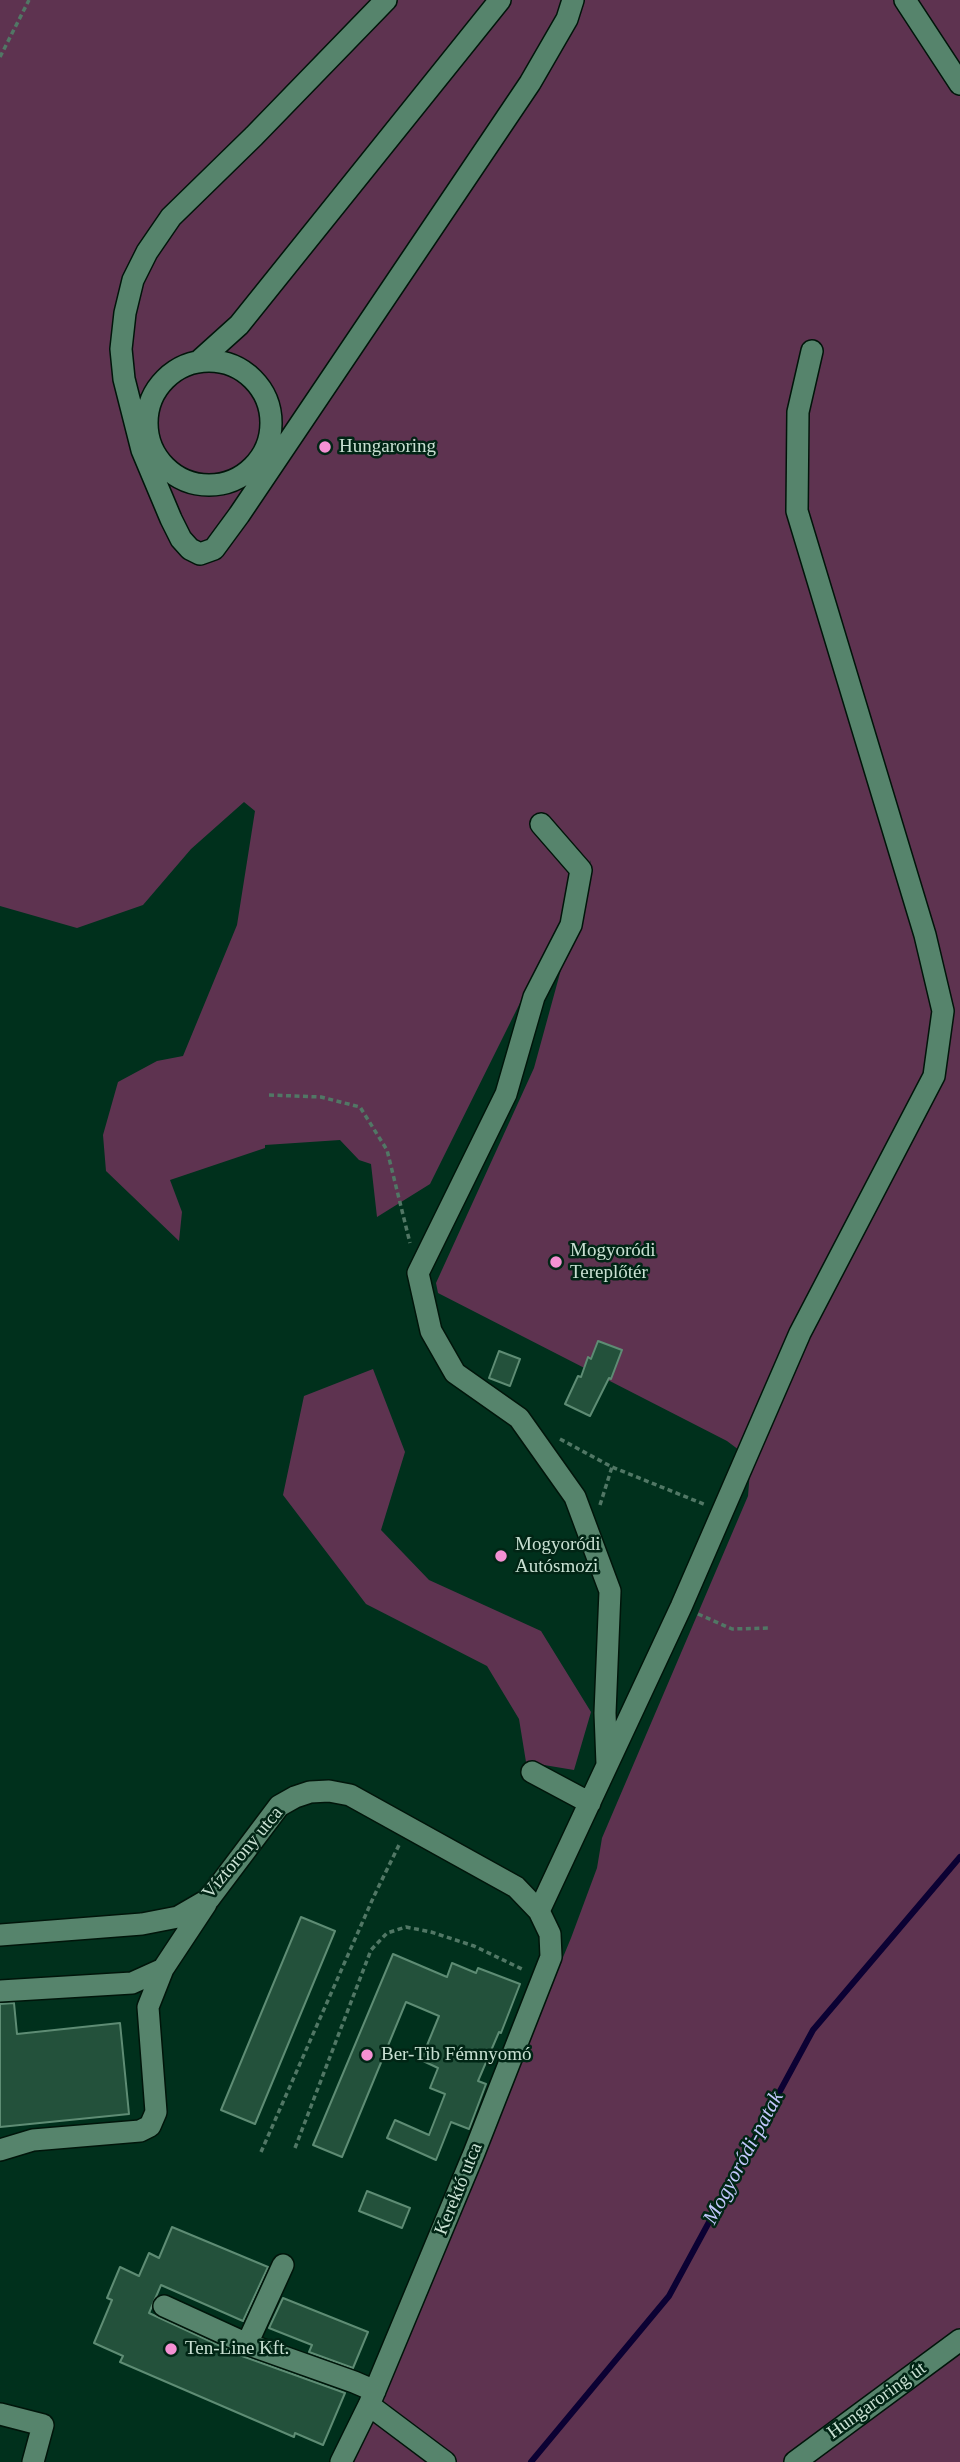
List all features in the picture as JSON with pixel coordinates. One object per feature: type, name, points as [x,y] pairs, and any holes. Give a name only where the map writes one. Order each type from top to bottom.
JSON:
[{"type":"street","points":[[386,0],[171,217],[147,252],[133,280],[125,313],[121,349],[124,379],[142,450],[171,519],[181,539],[190,549],[200,554],[214,549],[254,493],[530,83],[567,19],[573,0]]},
{"type":"street","points":[[198,362],[219,362],[238,368],[254,381],[266,398],[271,418],[269,439],[261,458],[247,473],[228,483],[208,486],[188,482],[170,472],[156,457],[148,439],[146,418],[151,398],[162,381],[179,368],[198,362],[239,326],[500,0]]},
{"type":"street","points":[[905,0],[960,83]]},
{"type":"street","points":[[539,1910],[681,1607],[800,1333],[933,1076],[943,1011],[925,935],[797,511],[798,412],[812,351]]},
{"type":"street","points":[[541,824],[580,870],[571,925],[534,997],[506,1094],[418,1273],[430,1331],[455,1373],[519,1418],[575,1497],[610,1591],[605,1713],[607,1766]]},
{"type":"street","points":[[532,1772],[590,1803]]},
{"type":"street","name":"Víztorony utca","points":[[0,1935],[142,1924],[178,1917],[209,1899],[279,1806],[310,1792],[329,1791],[350,1795],[516,1887],[539,1910]]},
{"type":"street","points":[[0,2150],[33,2140],[140,2131],[150,2126],[156,2112],[148,2007],[163,1969],[209,1899]]},
{"type":"street","name":"Kerektó utca","points":[[341,2462],[372,2398],[474,2153],[551,1957],[550,1934],[539,1910]]},
{"type":"street","points":[[0,1991],[132,1983],[163,1969]]},
{"type":"street","points":[[247,2344],[283,2265]]},
{"type":"street","points":[[164,2306],[247,2344],[354,2382],[445,2462]]},
{"type":"street","name":"Hungaroring út","points":[[795,2462],[960,2340]]},
{"type":"street","points":[[0,2414],[43,2426],[33,2462]]},
{"type":"path","points":[[0,57],[29,0]]},
{"type":"path","points":[[269,1095],[321,1097],[360,1107],[387,1150],[418,1273]]},
{"type":"path","points":[[554,1436],[612,1467],[704,1503],[719,1519]]},
{"type":"path","points":[[590,1537],[612,1467]]},
{"type":"path","points":[[681,1607],[732,1629],[770,1628]]},
{"type":"path","points":[[261,2152],[407,1827]]},
{"type":"path","points":[[295,2148],[371,1951],[387,1933],[406,1927],[430,1932],[474,1946],[542,1979]]},
{"type":"shaded area","points":[[0,0],[960,0],[960,2462],[354,2462],[571,1938],[597,1868],[602,1838],[748,1496],[751,1459],[727,1441],[438,1293],[436,1283],[534,1068],[591,860],[430,1184],[377,1217],[371,1164],[359,1160],[340,1140],[265,1145],[265,1148],[170,1180],[182,1212],[179,1241],[106,1171],[103,1135],[118,1082],[157,1061],[183,1056],[237,925],[255,811],[244,802],[191,849],[143,905],[77,928],[0,906]]},
{"type":"shaded area","points":[[373,1369],[405,1452],[381,1530],[429,1580],[541,1631],[591,1712],[574,1770],[526,1762],[519,1719],[487,1666],[366,1604],[283,1495],[304,1396]]},
{"type":"building","points":[[598,1341],[622,1350],[611,1379],[609,1378],[590,1416],[565,1404],[578,1376],[581,1377],[588,1357],[591,1359]]},
{"type":"building","points":[[499,1351],[520,1359],[510,1386],[489,1378]]},
{"type":"building","points":[[301,1917],[335,1931],[255,2124],[221,2110]]},
{"type":"building","points":[[393,1954],[447,1977],[452,1963],[476,1973],[478,1968],[520,1984],[478,2081],[486,2084],[469,2129],[451,2122],[436,2160],[387,2138],[395,2120],[429,2135],[445,2094],[430,2088],[438,2068],[421,2060],[439,2016],[406,2002],[342,2157],[313,2145]]},
{"type":"building","points":[[14,2003],[17,2034],[120,2023],[129,2114],[0,2127],[0,2004]]},
{"type":"building","points":[[367,2191],[410,2208],[402,2228],[359,2211]]},
{"type":"building","name":"Ten-Line Kft.","points":[[172,2227],[268,2267],[243,2321],[161,2285],[149,2313],[242,2356],[345,2393],[323,2445],[295,2433],[294,2437],[120,2362],[123,2356],[94,2343],[112,2300],[107,2298],[120,2267],[139,2276],[149,2253],[159,2258]]},
{"type":"building","points":[[283,2298],[368,2332],[353,2368],[309,2352],[312,2345],[269,2328]]},
{"type":"waterway","name":"Mogyoródi-patak","points":[[531,2462],[669,2296],[813,2030],[960,1857]]},
{"type":"place","name":"Hungaroring","points":[[325,447]]},
{"type":"place","name":"Mogyoródi Tereplőtér","points":[[556,1262]]},
{"type":"place","name":"Mogyoródi Autósmozi","points":[[501,1556]]},
{"type":"place","name":"Ber-Tib Fémnyomó","points":[[367,2055]]},
{"type":"place","name":"Ten-Line Kft.","points":[[171,2349]]}]
